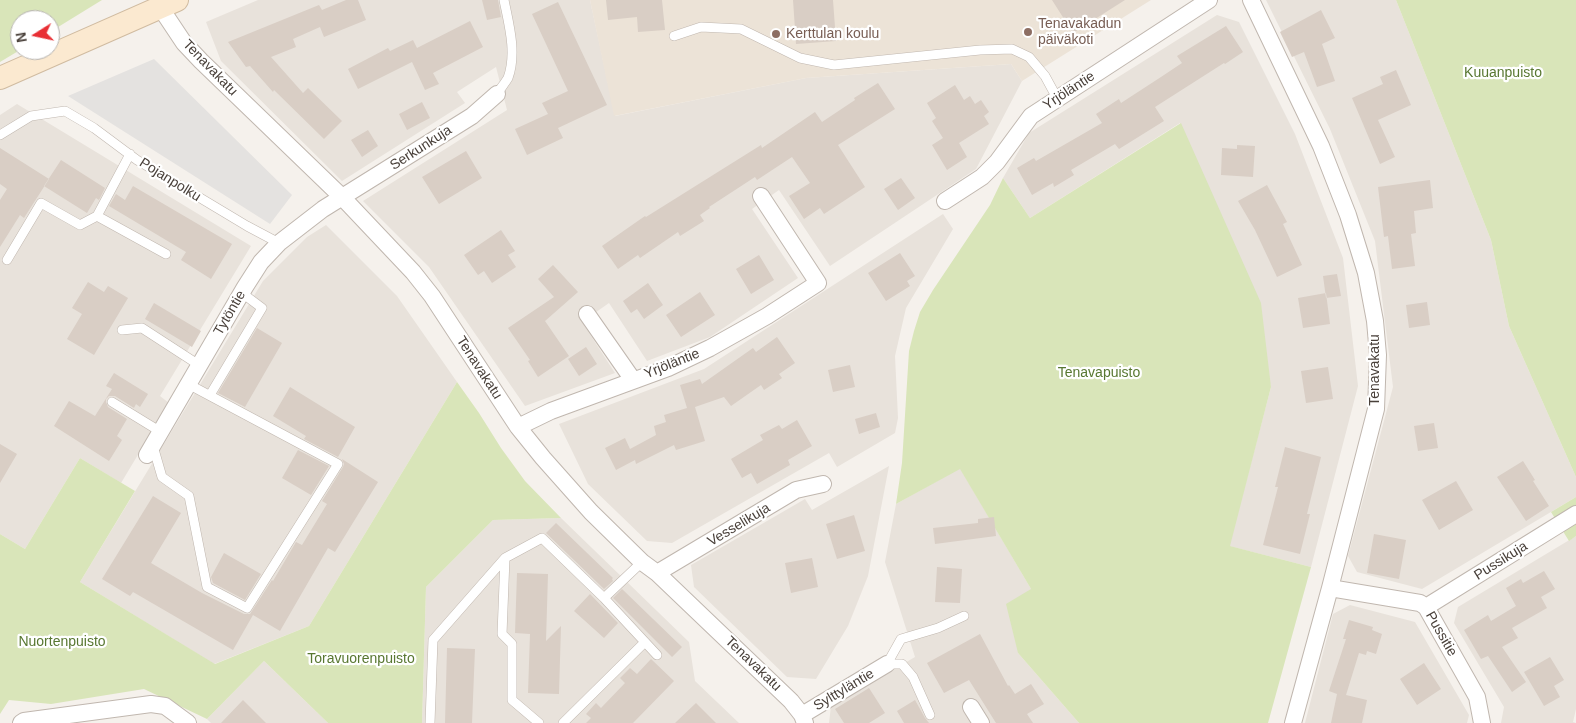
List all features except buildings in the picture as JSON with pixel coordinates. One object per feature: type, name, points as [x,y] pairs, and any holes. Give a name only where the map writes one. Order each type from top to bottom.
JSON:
[{"type":"street","name":"Yrjöläntie","points":[[945,200],[982,177],[997,162],[1031,116],[1209,0]]},
{"type":"street","name":"Tenavakatu","points":[[1251,0],[1321,146],[1348,215],[1366,273],[1375,321],[1378,355],[1376,410],[1293,723]]},
{"type":"street","name":"Tenavakatu","points":[[168,4],[184,43],[343,198],[413,272],[432,296],[518,427],[543,458],[591,512],[642,562],[657,573],[791,701],[803,719]]},
{"type":"street","points":[[0,78],[168,4]]},
{"type":"street","name":"Serkunkuja","points":[[343,198],[472,116],[497,94]]},
{"type":"street","name":"Yrjöläntie","points":[[518,427],[551,411],[668,368],[710,348],[767,316],[818,283],[761,196]]},
{"type":"street","name":"Tytöntie","points":[[154,444],[262,262],[279,243],[323,209],[343,198]]},
{"type":"street","points":[[587,314],[633,380]]},
{"type":"street","name":"Vesselikuja","points":[[657,573],[796,490],[823,484]]},
{"type":"street","name":"Pussikuja","points":[[1426,607],[1576,514]]},
{"type":"street","name":"Pussitie","points":[[1330,588],[1420,603],[1426,607],[1477,697],[1482,723]]},
{"type":"street","name":"Sylttyläntie","points":[[803,719],[887,664]]},
{"type":"street","points":[[21,723],[60,715],[151,704],[166,706],[188,723]]},
{"type":"street","points":[[971,707],[981,723]]},
{"type":"lane","points":[[497,94],[507,78],[513,55],[504,0]]},
{"type":"lane","points":[[674,36],[701,26],[741,29],[800,58],[834,65],[1012,48],[1029,57],[1045,76],[1057,98]]},
{"type":"lane","name":"Pojanpolku","points":[[0,135],[32,116],[65,111],[94,128],[130,154],[247,226],[279,243]]},
{"type":"lane","points":[[7,260],[41,203],[80,225],[97,216],[130,154]]},
{"type":"lane","points":[[97,216],[166,254]]},
{"type":"lane","points":[[210,395],[262,308],[242,293]]},
{"type":"lane","points":[[122,330],[142,328],[200,365]]},
{"type":"lane","points":[[112,402],[154,444],[162,477],[189,496],[207,587],[247,608],[338,464],[188,384]]},
{"type":"lane","points":[[430,723],[433,640],[505,558],[542,538],[604,598],[657,655]]},
{"type":"lane","points":[[505,558],[502,634],[512,644],[512,700],[539,723]]},
{"type":"lane","points":[[604,598],[642,562]]},
{"type":"lane","points":[[930,715],[913,677],[902,664],[887,664],[901,639],[938,628],[964,616]]},
{"type":"lane","points":[[563,723],[645,642]]},
{"type":"shaded area","points":[[258,0],[590,0],[615,116],[806,78],[1011,64],[1022,81],[976,169],[830,266],[779,190],[752,209],[798,278],[710,337],[647,361],[609,303],[582,322],[615,373],[525,406],[429,267],[363,201],[507,110],[496,67],[457,92],[465,103],[342,181],[221,61],[206,22]]},
{"type":"shaded area","name":"Kerttulan koulu","points":[[590,0],[1151,0],[1022,81],[1011,64],[806,78],[614,116]]},
{"type":"shaded area","points":[[1266,0],[1396,0],[1491,240],[1509,326],[1576,477],[1576,497],[1422,589],[1357,572],[1348,556],[1393,387],[1375,241],[1330,129]]},
{"type":"shaded area","points":[[1217,15],[1239,22],[1295,134],[1343,258],[1358,386],[1311,567],[1229,546],[1271,387],[1180,123],[1030,218],[1003,178],[1029,133]]},
{"type":"shaded area","points":[[154,59],[292,195],[270,224],[68,96]]},
{"type":"shaded area","points":[[17,104],[251,246],[160,396],[169,403],[121,483],[80,458],[25,549],[0,534],[0,115]]},
{"type":"shaded area","points":[[943,214],[953,229],[906,308],[895,356],[898,418],[895,433],[837,467],[829,453],[672,543],[647,541],[588,484],[559,424],[704,369]]},
{"type":"shaded area","points":[[326,225],[397,296],[457,382],[309,626],[214,664],[80,582],[263,281],[307,237]]},
{"type":"shaded area","points":[[889,466],[868,576],[848,626],[816,679],[787,677],[694,587],[691,565],[805,499],[812,510]]},
{"type":"shaded area","points":[[960,468],[1031,589],[1018,653],[1079,723],[829,723],[831,706],[915,657],[885,562],[896,504]]},
{"type":"shaded area","points":[[561,518],[689,642],[695,681],[739,723],[422,723],[426,587],[493,520]]},
{"type":"shaded area","points":[[1576,536],[1576,709],[1573,722],[1576,723],[1501,723],[1504,707],[1454,623],[1458,607]]},
{"type":"shaded area","points":[[1350,605],[1415,622],[1469,715],[1467,723],[1305,723],[1333,614]]},
{"type":"shaded area","points":[[264,661],[328,723],[211,723],[207,719]]},
{"type":"green space","points":[[0,0],[102,0],[60,26],[60,10],[10,10],[10,56],[0,62]]},
{"type":"green space","name":"Kuuanpuisto","points":[[1396,0],[1576,0],[1576,477],[1509,326],[1491,240]]},
{"type":"green space","name":"Tenavapuisto","points":[[1181,123],[1261,303],[1271,387],[1230,546],[1311,567],[1268,723],[1079,723],[1018,653],[1006,604],[1031,589],[960,469],[896,504],[902,463],[909,351],[920,312],[990,205],[1003,178],[1030,218]]},
{"type":"green space","points":[[457,382],[525,481],[561,518],[493,520],[426,587],[422,723],[328,723],[264,661],[207,719],[144,689],[51,704],[9,700],[0,714],[0,534],[25,549],[80,458],[135,491],[80,582],[215,664],[309,626]]},
{"type":"green space","points":[[1576,497],[1576,536],[1569,541],[1551,512]]},
{"type":"place","name":"Tenavakadun päiväkoti","points":[[1028,32]]},
{"type":"place","name":"Kerttulan koulu","points":[[776,34]]},
{"type":"park label","name":"Nuortenpuisto","points":[[62,642]]},
{"type":"park label","name":"Toravuorenpuisto","points":[[361,659]]}]
